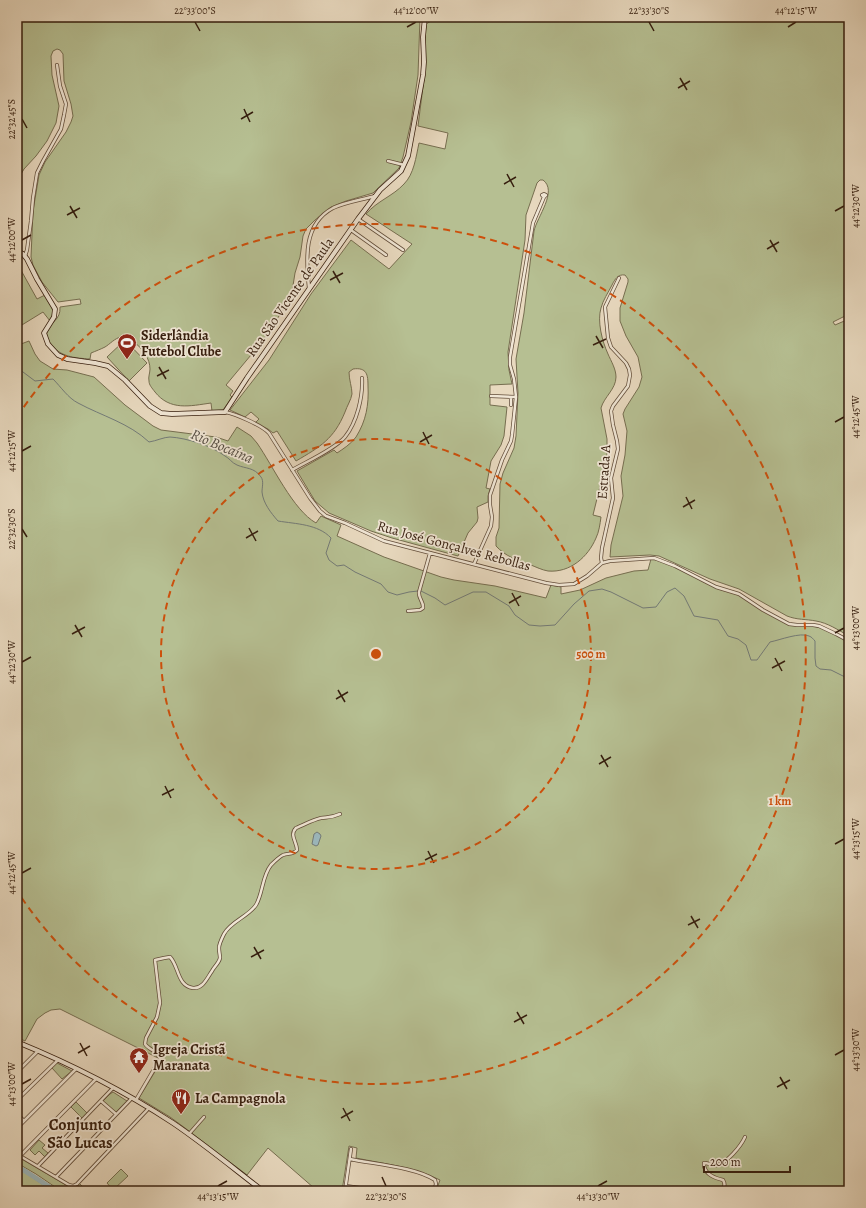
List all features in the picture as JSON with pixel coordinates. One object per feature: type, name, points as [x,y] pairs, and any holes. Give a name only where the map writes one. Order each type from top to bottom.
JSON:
[{"type":"street","points":[[388,161],[405,165],[408,156],[423,75],[423,37],[425,17]]},
{"type":"street","points":[[17,251],[25,256],[38,173],[61,129],[66,104],[60,86],[57,65]]},
{"type":"street","name":"Rua São Vicente de Paula","points":[[225,412],[358,219],[375,196],[401,171],[405,165]]},
{"type":"street","points":[[309,290],[307,270],[308,242],[310,233],[314,227],[324,215],[334,208],[375,196]]},
{"type":"street","points":[[474,564],[491,526],[492,517],[490,495],[512,434],[516,397],[510,357],[533,223],[544,197]]},
{"type":"street","points":[[358,219],[403,250]]},
{"type":"street","points":[[350,230],[386,255]]},
{"type":"street","name":"Rua José Gonçalves Rebollas","points":[[25,256],[55,309],[54,317],[44,333],[48,344],[55,353],[67,359],[95,362],[108,366],[150,406],[161,413],[225,412],[238,416],[267,430],[318,510],[326,516],[348,524],[384,541],[546,583],[564,585],[577,583],[602,563]]},
{"type":"street","name":"Estrada A","points":[[602,563],[602,548],[610,518],[613,498],[611,478],[618,449],[618,441],[613,425],[611,411],[628,386],[630,375],[627,365],[611,347],[608,338],[605,307],[620,278]]},
{"type":"street","points":[[292,470],[319,455],[344,437],[348,432],[355,416],[362,392],[362,378]]},
{"type":"street","points":[[491,396],[516,397]]},
{"type":"street","points":[[510,405],[511,397]]},
{"type":"street","points":[[408,611],[420,610],[423,608],[418,596],[430,553]]},
{"type":"street","points":[[602,563],[610,561],[654,558],[675,566],[716,587],[744,596],[757,606],[788,624],[797,626],[819,626],[849,641]]},
{"type":"street","points":[[56,1177],[116,1114],[134,1099],[160,1059],[158,1054],[148,1048],[145,1044],[146,1038],[157,1017],[160,1003],[160,992],[154,964],[155,960],[170,958],[173,960],[179,978],[188,987],[194,988],[201,986],[219,960],[220,945],[224,934],[231,926],[256,905],[266,874],[271,865],[283,855],[293,853],[297,850],[293,835],[294,830],[316,820],[334,817],[340,814]]},
{"type":"street","points":[[17,1042],[58,1060],[149,1108],[189,1134],[262,1191]]},
{"type":"street","points":[[17,1072],[38,1051]]},
{"type":"street","points":[[17,1100],[58,1060]]},
{"type":"street","points":[[17,1128],[76,1069]]},
{"type":"street","points":[[96,1079],[18,1156],[69,1185],[75,1185],[149,1108]]},
{"type":"street","points":[[38,1166],[113,1088]]},
{"type":"street","points":[[101,1101],[116,1114]]},
{"type":"street","points":[[17,1114],[24,1121]]},
{"type":"street","points":[[189,1134],[204,1117]]},
{"type":"street","points":[[721,1191],[725,1186],[723,1180],[714,1178],[707,1172],[704,1163],[715,1166],[723,1163],[741,1144],[745,1137]]},
{"type":"street","points":[[345,1191],[352,1149]]},
{"type":"street","points":[[350,1159],[412,1171],[436,1180],[434,1191]]},
{"type":"street","points":[[346,1186],[380,1191]]},
{"type":"green space","points":[[17,17],[420,17],[418,75],[411,122],[399,168],[373,193],[331,207],[306,229],[303,236],[291,298],[261,343],[226,385],[233,391],[230,395],[232,397],[223,410],[212,411],[211,403],[181,406],[174,405],[161,398],[150,384],[150,365],[146,354],[138,345],[127,338],[121,337],[105,347],[91,353],[90,359],[63,354],[59,352],[48,340],[48,329],[59,315],[60,307],[81,304],[80,299],[58,302],[42,282],[33,265],[31,257],[33,211],[39,175],[45,162],[66,132],[73,116],[64,81],[63,54],[57,49],[53,51],[51,56],[52,75],[59,106],[56,123],[47,141],[24,169],[17,181]]},
{"type":"green space","points":[[438,17],[849,17],[849,314],[833,322],[835,325],[849,319],[849,636],[825,623],[787,616],[739,589],[710,579],[659,556],[610,557],[611,545],[623,496],[621,476],[627,431],[623,414],[639,387],[642,377],[638,357],[626,336],[620,321],[620,308],[628,282],[625,275],[617,277],[614,281],[603,302],[600,313],[602,337],[616,377],[614,385],[601,408],[607,439],[607,458],[593,515],[601,517],[599,531],[593,545],[577,562],[564,569],[556,571],[544,570],[517,560],[503,553],[496,546],[496,537],[499,528],[500,484],[514,448],[516,436],[518,393],[516,359],[524,313],[534,231],[548,197],[547,185],[543,180],[540,180],[537,183],[526,215],[525,240],[508,352],[509,370],[512,384],[490,385],[490,405],[507,407],[504,436],[501,445],[491,461],[486,488],[490,489],[488,502],[477,507],[477,522],[468,533],[458,556],[371,531],[329,513],[315,501],[297,471],[334,450],[337,453],[356,437],[364,419],[368,393],[368,378],[366,373],[361,369],[353,369],[349,372],[352,394],[341,421],[336,429],[331,436],[319,446],[296,461],[277,431],[273,433],[255,423],[259,419],[251,412],[245,417],[230,410],[269,360],[311,294],[351,240],[389,269],[412,244],[366,214],[370,209],[400,188],[407,180],[414,165],[419,143],[445,149],[448,133],[418,126],[425,71],[426,24]]},
{"type":"green space","points":[[17,263],[37,299],[45,295],[49,302],[53,311],[50,321],[43,312],[17,328]]},
{"type":"green space","points":[[17,336],[21,344],[29,341],[40,361],[53,369],[67,370],[94,377],[125,405],[153,426],[161,430],[216,437],[228,441],[237,427],[251,436],[257,443],[291,498],[308,517],[316,523],[321,516],[341,525],[337,536],[384,557],[441,577],[495,586],[546,598],[551,585],[561,587],[561,594],[580,590],[606,578],[634,571],[648,570],[651,559],[662,561],[717,588],[740,595],[789,624],[821,628],[836,634],[849,642],[849,1191],[436,1191],[440,1180],[410,1169],[356,1158],[357,1148],[349,1146],[342,1191],[322,1191],[314,1188],[268,1148],[247,1175],[170,1117],[139,1098],[162,1060],[60,1009],[51,1010],[37,1019],[25,1041],[17,1037]]},
{"type":"green space","name":"Siderlândia Futebol Clube","points":[[125,340],[147,363],[129,381],[107,357]]},
{"type":"green space","points":[[57,1063],[72,1071],[62,1079],[52,1068]]},
{"type":"green space","points":[[113,1092],[127,1101],[115,1113],[103,1101]]},
{"type":"green space","points":[[76,1102],[87,1113],[82,1118],[71,1107]]},
{"type":"green space","points":[[39,1140],[45,1145],[42,1148],[48,1153],[45,1157],[39,1151],[35,1155],[30,1150]]},
{"type":"green space","points":[[17,1158],[20,1158],[73,1189],[79,1183],[86,1190],[91,1191],[61,1191],[17,1163]]},
{"type":"green space","points":[[17,1169],[26,1173],[52,1191],[17,1191]]},
{"type":"green space","points":[[121,1169],[128,1176],[113,1190],[107,1183]]},
{"type":"water","points":[[317,832],[321,836],[318,845],[316,846],[312,844],[314,834]]},
{"type":"waterway","name":"Rio Bocaína","points":[[17,288],[19,290],[19,296],[17,299]]},
{"type":"waterway","name":"Rio Bocaína","points":[[17,369],[35,381],[53,379],[74,401],[124,425],[141,435],[149,442],[170,437],[191,441],[220,452],[237,465],[256,471],[263,482],[262,492],[264,500],[278,521],[306,525],[326,533],[331,538],[326,553],[329,560],[337,566],[344,565],[355,572],[381,584],[388,592],[397,595],[418,591]]},
{"type":"waterway","name":"Rio Bocaína","points":[[421,591],[445,605],[473,592],[486,592],[509,606],[515,615],[529,625],[540,626],[555,625],[574,604],[589,591],[602,589],[643,608],[656,607],[667,592],[675,588],[684,596],[694,616],[718,620],[728,636],[738,639],[746,645],[751,660],[757,660],[770,642],[805,635],[811,637],[815,641],[816,666],[820,669],[831,670],[849,679]]},
{"type":"waterway","points":[[17,1167],[56,1191]]},
{"type":"place","name":"Siderlândia Futebol Clube","points":[[127,360]]},
{"type":"place","name":"Igreja Cristã Maranata","points":[[139,1074]]},
{"type":"place","name":"La Campagnola","points":[[181,1115]]},
{"type":"district","name":"Conjunto São Lucas","points":[[80,1134]]}]
